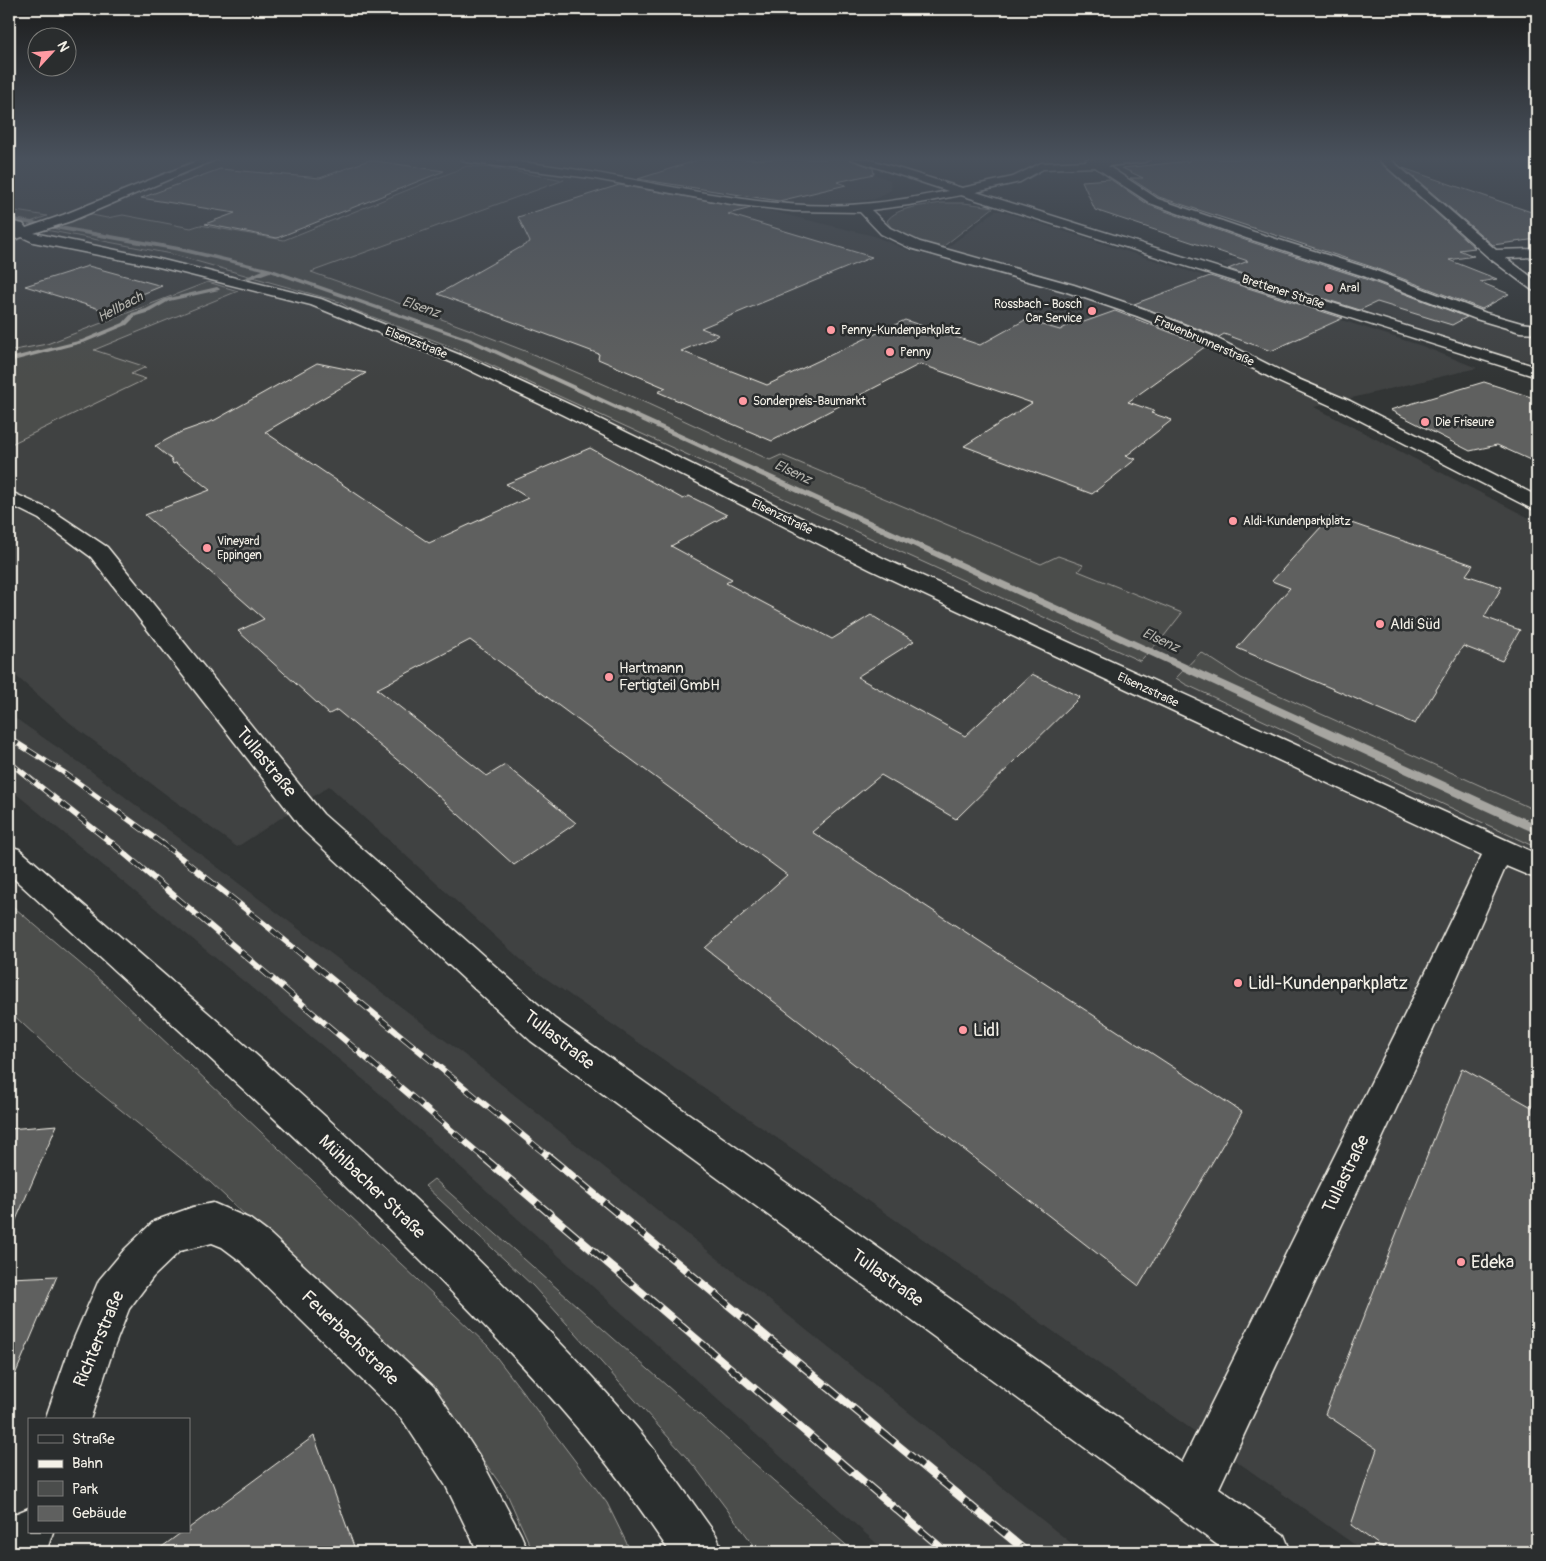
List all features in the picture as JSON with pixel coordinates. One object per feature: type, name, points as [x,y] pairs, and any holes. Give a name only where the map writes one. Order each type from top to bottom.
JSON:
[{"type":"street","name":"Elsenzstraße","points":[[22,232],[33,238],[159,263],[316,302],[469,364],[569,411],[879,565],[1537,867]]},
{"type":"street","name":"Frauenbrunnerstraße","points":[[887,232],[915,245],[1069,288],[1142,313],[1208,340],[1285,379],[1344,405],[1537,504]]},
{"type":"street","name":"Brettener Straße","points":[[1090,232],[1537,372]]},
{"type":"street","points":[[1241,232],[1366,272],[1481,316],[1520,327],[1537,329]]},
{"type":"street","points":[[1467,232],[1537,287]]},
{"type":"street","points":[[1493,254],[1537,253]]},
{"type":"street","name":"Tullastraße","points":[[9,497],[46,515],[99,552],[313,822],[543,1030],[1267,1552]]},
{"type":"street","name":"Tullastraße","points":[[1190,1497],[1434,991],[1499,849]]},
{"type":"street","name":"Mühlbacher Straße","points":[[9,857],[350,1164],[496,1306],[612,1435],[699,1552]]},
{"type":"street","name":"Feuerbachstraße","points":[[138,1263],[168,1235],[193,1227],[213,1224],[236,1233],[256,1248],[418,1403],[462,1470],[504,1552]]},
{"type":"street","name":"Richterstraße","points":[[68,1418],[91,1350],[114,1295],[138,1263]]},
{"type":"street","points":[[22,1552],[28,1534]]},
{"type":"shaded area","points":[[9,232],[857,232],[874,236],[910,251],[935,257],[968,232],[1066,232],[1422,346],[1477,368],[1314,407],[1537,522],[1537,1552],[1365,1552],[920,1237],[528,966],[329,786],[237,847],[75,727],[9,670]]},
{"type":"shaded area","points":[[1273,246],[1393,285],[1515,330],[1537,334],[1537,362],[1513,358],[1219,264]]},
{"type":"shaded area","points":[[9,714],[83,765],[471,1060],[1082,1552],[886,1552],[370,1085],[9,788]]},
{"type":"green space","points":[[56,232],[238,232],[284,240],[304,232],[421,232],[311,272],[525,351],[618,390],[770,460],[781,455],[1041,564],[1058,556],[1083,565],[1078,571],[1182,613],[1164,636],[1140,661],[449,346],[349,308],[340,302],[171,254]]},
{"type":"green space","points":[[897,232],[962,232],[940,249],[918,243]]},
{"type":"green space","points":[[208,282],[238,291],[94,350],[146,367],[131,374],[146,379],[9,445],[9,351],[47,344]]},
{"type":"green space","points":[[1201,652],[1241,678],[1537,811],[1537,848],[1185,684],[1176,678]]},
{"type":"green space","points":[[9,903],[103,983],[488,1346],[607,1503],[631,1552],[533,1552],[507,1494],[441,1400],[210,1182],[79,1076],[9,1011]]},
{"type":"green space","points":[[434,1179],[854,1552],[759,1552],[695,1467],[533,1286],[425,1186]]},
{"type":"building","points":[[245,232],[292,232],[277,238]]},
{"type":"building","points":[[525,232],[788,232],[872,257],[701,328],[719,335],[681,351],[767,385],[905,320],[980,345],[1025,320],[1060,330],[1074,322],[1081,323],[1115,311],[1206,346],[1128,402],[1154,411],[1151,413],[1172,420],[1126,456],[1136,459],[1092,494],[964,446],[1032,403],[920,364],[772,441],[658,392],[666,388],[598,359],[599,354],[438,294],[530,242]]},
{"type":"building","points":[[1161,232],[1223,232],[1360,277],[1467,317],[1452,325],[1377,302],[1360,310],[1228,269],[1248,261]]},
{"type":"building","points":[[1265,232],[1457,232],[1475,248],[1459,250],[1474,256],[1449,260],[1497,279],[1480,282],[1509,294],[1482,309],[1372,267]]},
{"type":"building","points":[[1478,232],[1537,232],[1537,239],[1493,245]]},
{"type":"building","points":[[88,266],[162,286],[103,310],[25,286]]},
{"type":"building","points":[[1210,276],[1343,318],[1271,351],[1224,334],[1219,337],[1134,304]]},
{"type":"building","points":[[317,363],[366,373],[265,432],[429,543],[528,498],[506,484],[590,448],[683,499],[689,496],[727,515],[671,546],[732,579],[726,583],[832,639],[871,615],[914,641],[857,677],[965,736],[1032,674],[1080,697],[956,819],[881,775],[812,832],[1242,1112],[1139,1286],[705,948],[787,875],[470,640],[377,689],[487,776],[505,765],[576,823],[514,865],[413,773],[337,710],[329,714],[238,631],[264,619],[145,515],[210,490],[176,463],[173,464],[171,459],[155,446],[181,432],[215,420]]},
{"type":"building","points":[[1484,382],[1537,399],[1537,463],[1497,445],[1470,451],[1390,410]]},
{"type":"building","name":"Aldi Süd","points":[[1331,516],[1473,565],[1466,575],[1502,587],[1484,617],[1520,630],[1502,661],[1463,646],[1415,724],[1237,648],[1290,588],[1272,581]]},
{"type":"building","name":"Edeka","points":[[1462,1068],[1537,1110],[1537,1552],[1389,1552],[1351,1525],[1377,1449],[1325,1414]]},
{"type":"building","points":[[57,1125],[9,1236],[9,1129]]},
{"type":"building","points":[[57,1276],[9,1389],[9,1278]]},
{"type":"building","points":[[314,1436],[356,1552],[155,1552],[179,1534],[190,1534],[190,1527]]},
{"type":"waterway","name":"Elsenz","points":[[82,232],[179,249],[270,270]]},
{"type":"waterway","name":"Hellbach","points":[[247,278],[270,270]]},
{"type":"waterway","name":"Elsenz","points":[[270,270],[470,340],[1537,829]]},
{"type":"waterway","name":"Hellbach","points":[[9,360],[84,341],[125,324],[134,314],[148,311],[167,300],[217,289]]},
{"type":"railway","points":[[9,738],[63,772],[164,845]]},
{"type":"railway","points":[[9,762],[114,845]]},
{"type":"railway","points":[[112,843],[483,1157]]},
{"type":"railway","points":[[162,843],[267,926],[549,1157]]},
{"type":"railway","points":[[482,1156],[946,1552]]},
{"type":"railway","points":[[548,1156],[1027,1552]]},
{"type":"place","name":"Aral","points":[[1329,288]]},
{"type":"place","name":"Rossbach - Bosch Car Service","points":[[1092,311]]},
{"type":"place","name":"Penny-Kundenparkplatz","points":[[831,330]]},
{"type":"place","name":"Penny","points":[[890,352]]},
{"type":"place","name":"Sonderpreis-Baumarkt","points":[[743,401]]},
{"type":"place","name":"Die Friseure","points":[[1425,422]]},
{"type":"place","name":"Aldi-Kundenparkplatz","points":[[1233,521]]},
{"type":"place","name":"Vineyard Eppingen","points":[[207,548]]},
{"type":"place","name":"Aldi Süd","points":[[1380,624]]},
{"type":"place","name":"Hartmann Fertigteil GmbH","points":[[609,677]]},
{"type":"place","name":"Lidl-Kundenparkplatz","points":[[1238,983]]},
{"type":"place","name":"Lidl","points":[[963,1030]]},
{"type":"place","name":"Edeka","points":[[1461,1262]]}]
